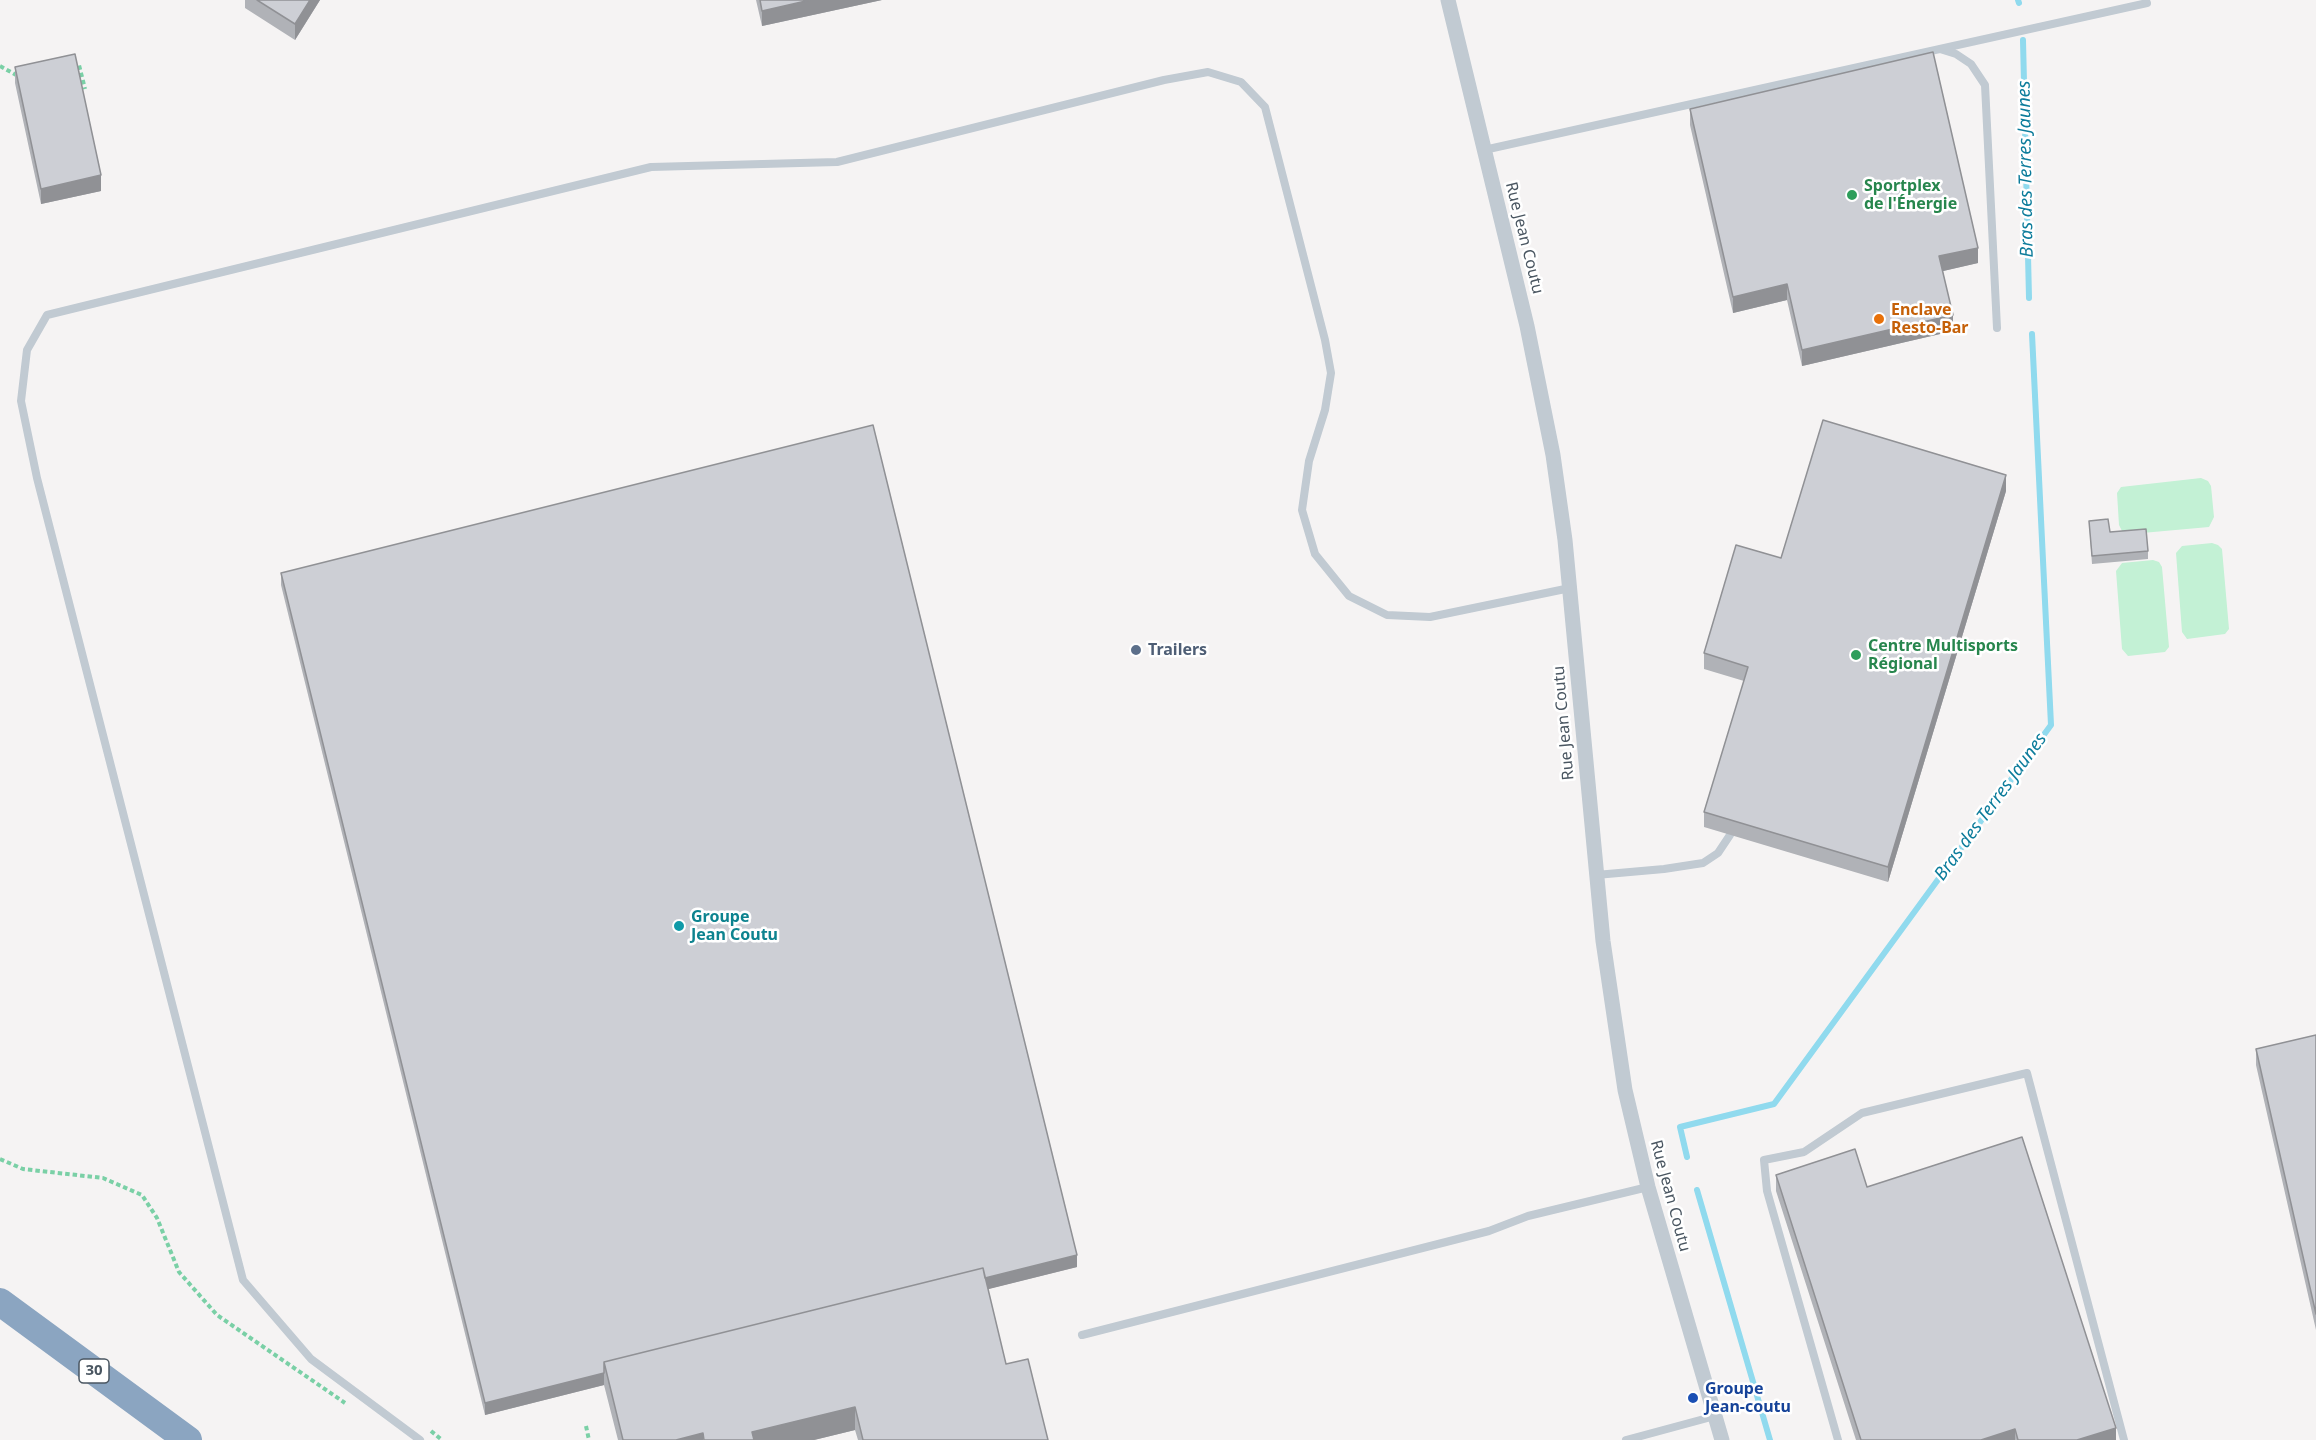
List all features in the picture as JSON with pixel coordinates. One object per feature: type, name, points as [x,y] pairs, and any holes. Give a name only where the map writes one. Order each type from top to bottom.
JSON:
[{"type":"highway","name":"30","points":[[0,1302],[188,1440]]},
{"type":"street","name":"Rue Jean Coutu","points":[[1448,0],[1527,326],[1546,414],[1562,513],[1596,875],[1615,1035],[1631,1119],[1648,1186],[1722,1440]]},
{"type":"lane","points":[[1484,150],[2147,3]]},
{"type":"lane","points":[[1938,48],[1956,54],[1971,64],[1985,85],[1997,328]]},
{"type":"lane","points":[[420,1440],[311,1359],[243,1280],[37,478],[21,401],[27,350],[47,315],[651,167],[837,162],[1164,80],[1208,72],[1241,82],[1265,107],[1324,340],[1331,373],[1325,410],[1309,461],[1302,510],[1315,554],[1349,596],[1387,615],[1430,617],[1570,588]]},
{"type":"lane","points":[[1596,875],[1703,863],[1719,853],[1730,835]]},
{"type":"lane","points":[[1838,1440],[1767,1191],[1764,1160],[1804,1152],[1862,1113],[2027,1073],[2124,1440]]},
{"type":"lane","points":[[1082,1335],[1489,1231],[1528,1216],[1648,1186]]},
{"type":"lane","points":[[1626,1440],[1714,1416]]},
{"type":"path","points":[[69,67],[79,65],[85,89]]},
{"type":"path","points":[[0,66],[19,76],[29,74]]},
{"type":"path","points":[[0,1159],[23,1169],[103,1178],[142,1195],[157,1218],[179,1272],[216,1315],[354,1410],[362,1398]]},
{"type":"path","points":[[424,1426],[442,1440]]},
{"type":"path","points":[[586,1426],[589,1440]]},
{"type":"green space","points":[[2201,478],[2208,481],[2211,486],[2214,517],[2209,527],[2131,534],[2122,531],[2119,525],[2117,493],[2121,487]]},
{"type":"green space","points":[[2212,543],[2222,549],[2229,629],[2225,634],[2187,639],[2182,632],[2176,553],[2182,546]]},
{"type":"green space","points":[[2153,560],[2159,562],[2162,567],[2169,647],[2165,652],[2128,656],[2122,649],[2116,571],[2122,563]]},
{"type":"building","points":[[257,0],[310,0],[295,24]]},
{"type":"building","points":[[760,0],[810,0],[762,11]]},
{"type":"building","points":[[1933,52],[1978,248],[1939,256],[1953,315],[1802,350],[1787,284],[1733,297],[1690,109]]},
{"type":"building","points":[[75,54],[101,175],[41,189],[15,67]]},
{"type":"building","points":[[1823,420],[2006,475],[1888,867],[1704,812],[1748,667],[1704,653],[1736,545],[1781,558]]},
{"type":"building","name":"Groupe Jean Coutu","points":[[873,425],[1077,1255],[985,1278],[983,1268],[604,1362],[604,1373],[485,1403],[281,573]]},
{"type":"building","points":[[2108,519],[2110,532],[2146,529],[2148,551],[2092,556],[2089,521]]},
{"type":"building","points":[[2316,1035],[2316,1314],[2256,1049]]},
{"type":"building","points":[[2022,1137],[2116,1428],[2077,1440],[2018,1440],[2015,1429],[1981,1440],[1861,1440],[1776,1175],[1855,1149],[1867,1187]]},
{"type":"building","points":[[983,1268],[1006,1364],[1028,1359],[1048,1440],[863,1440],[855,1407],[752,1432],[754,1440],[704,1440],[703,1433],[676,1440],[623,1440],[604,1362]]},
{"type":"waterway","name":"Bras des Terres Jaunes","points":[[2023,40],[2029,298]]},
{"type":"waterway","name":"Bras des Terres Jaunes","points":[[1687,1157],[1680,1127],[1774,1104],[2051,725],[2032,334]]},
{"type":"waterway","name":"Bras des Terres Jaunes","points":[[1697,1190],[1770,1440]]},
{"type":"place","name":"Sportplex de l'Énergie","points":[[1852,195]]},
{"type":"place","name":"Enclave Resto-Bar","points":[[1879,319]]},
{"type":"place","name":"Trailers","points":[[1136,650]]},
{"type":"place","name":"Centre Multisports Régional","points":[[1856,655]]},
{"type":"place","name":"Groupe Jean Coutu","points":[[679,926]]},
{"type":"place","name":"Groupe Jean-coutu","points":[[1693,1398]]}]
